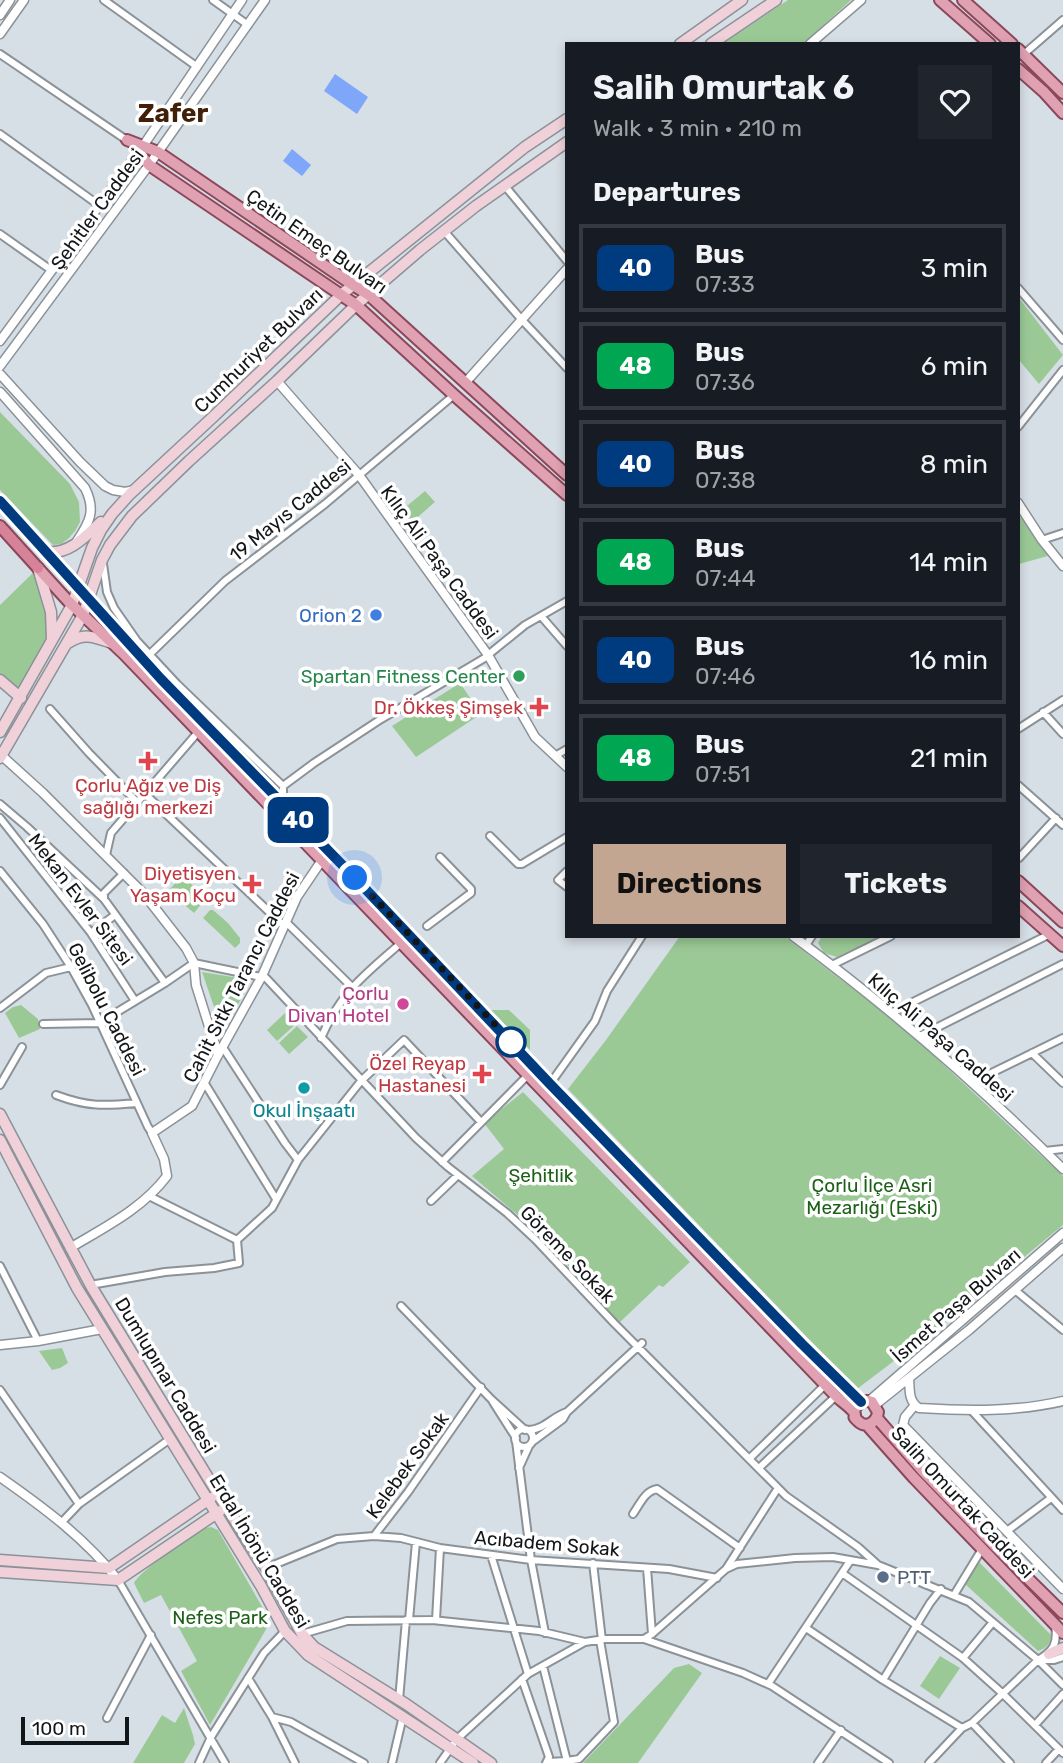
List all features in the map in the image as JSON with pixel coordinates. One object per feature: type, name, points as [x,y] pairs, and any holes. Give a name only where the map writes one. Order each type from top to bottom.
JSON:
[{"type":"highway","points":[[0,501],[46,552]]},
{"type":"highway","points":[[0,526],[38,568]]},
{"type":"main road","points":[[682,42],[728,4],[742,0]]},
{"type":"main road","points":[[714,42],[776,0]]},
{"type":"main road","points":[[940,0],[988,42]]},
{"type":"main road","points":[[963,0],[1011,42]]},
{"type":"main road","points":[[1021,51],[1063,93]]},
{"type":"main road","points":[[1020,71],[1063,113]]},
{"type":"main road","name":"Cumhuriyet Bulvarı","points":[[21,698],[72,605],[101,530],[132,492],[342,294],[525,147],[565,120]]},
{"type":"main road","name":"Çetin Emeç Bulvarı","points":[[127,140],[141,149],[158,152],[369,295],[565,473]]},
{"type":"main road","name":"Cumhuriyet Bulvarı","points":[[64,646],[83,615],[102,559],[132,516],[356,304],[444,231],[565,143]]},
{"type":"main road","name":"Çetin Emeç Bulvarı","points":[[141,149],[149,165],[356,304],[454,396],[565,493]]},
{"type":"main road","points":[[46,552],[55,553],[75,545],[132,492]]},
{"type":"main road","points":[[46,552],[161,679],[802,1344],[865,1405]]},
{"type":"main road","points":[[38,568],[72,605],[124,653],[825,1385],[836,1396],[865,1405],[878,1412],[872,1421],[863,1424],[857,1420],[865,1405]]},
{"type":"main road","points":[[38,568],[51,612],[52,641]]},
{"type":"main road","points":[[1,757],[64,646],[81,636],[112,643]]},
{"type":"main road","points":[[0,680],[21,698],[0,733]]},
{"type":"main road","points":[[1020,883],[1063,922]]},
{"type":"main road","points":[[1020,908],[1063,946]]},
{"type":"main road","name":"Dumlupınar Caddesi","points":[[0,1114],[70,1248],[213,1497],[226,1507],[266,1568],[303,1634],[314,1647]]},
{"type":"main road","name":"Dumlupınar Caddesi","points":[[0,1140],[3,1156],[102,1329],[170,1438]]},
{"type":"main road","name":"Salih Omurtak Caddesi","points":[[872,1421],[914,1478],[1063,1633]]},
{"type":"main road","name":"Salih Omurtak Caddesi","points":[[872,1421],[1062,1611]]},
{"type":"main road","name":"Erdal İnönü Caddesi","points":[[170,1438],[213,1497],[216,1513],[285,1631],[308,1655],[403,1716],[491,1763]]},
{"type":"main road","points":[[0,1560],[109,1568],[213,1497]]},
{"type":"main road","points":[[0,1572],[118,1580],[226,1507]]},
{"type":"main road","name":"Erdal İnönü Caddesi","points":[[314,1647],[399,1700],[454,1743],[473,1763]]},
{"type":"main road","points":[[1049,1654],[1063,1648]]},
{"type":"street","points":[[0,15],[10,0]]},
{"type":"street","points":[[0,34],[24,0]]},
{"type":"street","points":[[104,0],[196,66]]},
{"type":"street","points":[[213,0],[248,25]]},
{"type":"street","name":"Şehitler Caddesi","points":[[0,341],[141,149],[242,0]]},
{"type":"street","name":"Şehitler Caddesi","points":[[0,366],[149,165],[265,0]]},
{"type":"street","points":[[813,42],[861,0]]},
{"type":"street","points":[[1021,51],[1063,20]]},
{"type":"street","points":[[0,54],[127,140]]},
{"type":"street","points":[[0,134],[100,205]]},
{"type":"street","points":[[505,186],[565,259]]},
{"type":"street","points":[[444,231],[565,366]]},
{"type":"street","points":[[0,233],[51,270]]},
{"type":"street","points":[[465,383],[565,271]]},
{"type":"street","points":[[1020,290],[1063,340]]},
{"type":"street","points":[[1020,424],[1063,370]]},
{"type":"street","points":[[0,374],[105,486],[113,490],[132,492]]},
{"type":"street","name":"Kılıç Ali Paşa Caddesi","points":[[277,381],[359,475],[488,656],[535,737],[565,765]]},
{"type":"street","points":[[0,392],[85,488],[89,496],[89,523],[75,545]]},
{"type":"street","name":"19 Mayıs Caddesi","points":[[150,654],[225,582],[325,504],[454,396]]},
{"type":"street","points":[[1020,506],[1063,566]]},
{"type":"street","points":[[1042,540],[1063,533]]},
{"type":"street","points":[[102,559],[107,592],[131,634],[177,684],[283,786],[283,804]]},
{"type":"street","points":[[283,786],[378,721],[488,656],[525,625],[565,602]]},
{"type":"street","points":[[541,616],[565,644]]},
{"type":"street","points":[[1020,728],[1063,700]]},
{"type":"street","points":[[50,709],[138,803]]},
{"type":"street","points":[[1043,712],[1063,734]]},
{"type":"street","points":[[106,855],[111,833],[199,731]]},
{"type":"street","points":[[555,756],[565,750]]},
{"type":"street","points":[[1,757],[43,793],[124,873],[186,948],[194,963],[195,985],[218,1055]]},
{"type":"street","points":[[1020,787],[1063,825]]},
{"type":"street","points":[[145,794],[352,988]]},
{"type":"street","name":"Mekan Evler Sitesi","points":[[0,804],[104,899],[165,983]]},
{"type":"street","name":"Mekan Evler Sitesi","points":[[0,818],[91,933],[135,1001]]},
{"type":"street","points":[[1020,857],[1056,818]]},
{"type":"street","points":[[490,836],[518,864],[565,838]]},
{"type":"street","points":[[426,926],[471,893],[471,889],[440,857]]},
{"type":"street","name":"Cahit Sıtkı Tarancı Caddesi","points":[[152,1133],[192,1106],[262,976],[297,897],[322,860]]},
{"type":"street","name":"Gelibolu Caddesi","points":[[0,871],[43,924],[71,967],[92,1005],[152,1133]]},
{"type":"street","points":[[104,899],[104,893],[124,873]]},
{"type":"street","points":[[565,874],[558,880],[565,885]]},
{"type":"street","points":[[91,933],[115,915]]},
{"type":"street","points":[[891,1013],[1050,934]]},
{"type":"street","points":[[550,1084],[595,1021],[607,991],[638,938]]},
{"type":"street","name":"Kılıç Ali Paşa Caddesi","points":[[796,938],[920,1036],[973,1082],[1063,1170]]},
{"type":"street","points":[[806,945],[811,938]]},
{"type":"street","points":[[832,965],[887,938]]},
{"type":"street","points":[[321,1038],[330,1018],[352,988],[401,943]]},
{"type":"street","points":[[43,1024],[99,1023],[194,963],[262,976]]},
{"type":"street","points":[[920,1036],[1063,964]]},
{"type":"street","points":[[0,1008],[46,973],[71,967]]},
{"type":"street","name":"Göreme Sokak","points":[[262,976],[274,985],[416,1138],[535,1239],[778,1488],[802,1509],[858,1547],[878,1566]]},
{"type":"street","points":[[973,1082],[1063,1038]]},
{"type":"street","points":[[237,1240],[272,1208],[298,1160],[361,1081],[404,1040],[481,1122]]},
{"type":"street","points":[[222,1046],[298,1160]]},
{"type":"street","points":[[0,1085],[22,1047]]},
{"type":"street","points":[[1032,1053],[1063,1083]]},
{"type":"street","points":[[442,1162],[528,1075]]},
{"type":"street","points":[[204,1082],[276,1199]]},
{"type":"street","points":[[56,1095],[75,1103],[90,1105],[137,1104]]},
{"type":"street","points":[[70,1248],[130,1212],[167,1176],[164,1159],[152,1133]]},
{"type":"street","points":[[1045,1151],[1063,1149]]},
{"type":"street","points":[[431,1201],[458,1175]]},
{"type":"street","points":[[149,1196],[237,1240]]},
{"type":"street","name":"İsmet Paşa Bulvarı","points":[[865,1405],[1063,1233]]},
{"type":"street","points":[[92,1286],[154,1274],[239,1263],[237,1240]]},
{"type":"street","name":"İsmet Paşa Bulvarı","points":[[865,1405],[909,1378],[1063,1248]]},
{"type":"street","points":[[0,1266],[38,1341]]},
{"type":"street","points":[[1015,1290],[1063,1330]]},
{"type":"street","points":[[401,1306],[492,1400],[532,1434],[531,1444],[519,1470]]},
{"type":"street","points":[[0,1345],[102,1329]]},
{"type":"street","points":[[492,1400],[516,1440],[522,1446],[531,1444],[564,1419],[567,1412],[640,1345]]},
{"type":"street","points":[[909,1378],[911,1400],[919,1408],[972,1411],[1061,1404]]},
{"type":"street","points":[[750,1458],[825,1385]]},
{"type":"street","name":"Kelebek Sokak","points":[[266,1568],[337,1539],[374,1536],[481,1387]]},
{"type":"street","points":[[0,1390],[79,1504]]},
{"type":"street","points":[[760,1468],[836,1396]]},
{"type":"street","points":[[915,1405],[905,1417],[903,1425],[1063,1589]]},
{"type":"street","points":[[972,1411],[1063,1510]]},
{"type":"street","points":[[545,1633],[531,1559],[516,1440],[520,1431],[539,1428],[558,1414],[567,1412]]},
{"type":"street","points":[[62,1522],[79,1504],[170,1438]]},
{"type":"street","points":[[0,1476],[62,1522],[109,1568],[225,1763]]},
{"type":"street","points":[[644,1639],[726,1569],[778,1488]]},
{"type":"street","points":[[633,1514],[648,1493],[657,1489],[740,1548]]},
{"type":"street","points":[[1007,1531],[1051,1498]]},
{"type":"street","name":"Acıbadem Sokak","points":[[374,1536],[401,1538],[440,1548],[491,1555],[668,1569],[717,1578]]},
{"type":"street","points":[[399,1700],[416,1542]]},
{"type":"street","points":[[436,1620],[440,1548]]},
{"type":"street","points":[[954,1595],[982,1549]]},
{"type":"street","points":[[491,1555],[549,1757],[546,1762],[579,1759],[614,1722],[601,1640],[593,1563]]},
{"type":"street","points":[[726,1569],[737,1564],[833,1557],[878,1566],[969,1602],[1038,1660],[1063,1685]]},
{"type":"street","points":[[768,1684],[850,1561]]},
{"type":"street","points":[[648,1568],[652,1634]]},
{"type":"street","points":[[1034,1585],[1048,1572]]},
{"type":"street","points":[[842,1573],[963,1658],[1002,1693],[1061,1751],[1046,1763]]},
{"type":"street","points":[[883,1680],[941,1589]]},
{"type":"street","points":[[303,1634],[347,1621],[436,1620],[514,1628],[584,1642],[644,1639],[768,1684],[890,1763]]},
{"type":"street","points":[[963,1658],[993,1622]]},
{"type":"street","points":[[929,1763],[962,1728],[972,1723],[1038,1660],[1049,1654],[1055,1642],[1055,1624]]},
{"type":"street","points":[[806,1628],[883,1680],[962,1728]]},
{"type":"street","points":[[199,1763],[211,1737],[264,1653],[285,1631]]},
{"type":"street","points":[[107,1718],[151,1635]]},
{"type":"street","points":[[440,1763],[454,1743],[525,1677],[584,1642]]},
{"type":"street","points":[[1038,1660],[1063,1657]]},
{"type":"street","points":[[543,1666],[567,1762]]},
{"type":"street","points":[[248,1678],[272,1717],[295,1763]]},
{"type":"street","points":[[1035,1725],[1063,1694]]},
{"type":"street","points":[[392,1763],[403,1716]]},
{"type":"street","points":[[272,1717],[291,1723],[364,1763]]},
{"type":"street","points":[[972,1723],[1010,1763]]},
{"type":"street","points":[[818,1763],[841,1730]]},
{"type":"green space","points":[[788,0],[851,0],[805,42],[725,42]]},
{"type":"green space","points":[[1020,299],[1063,355],[1039,384],[1020,361]]},
{"type":"green space","points":[[0,412],[70,484],[79,502],[80,522],[61,544],[53,545],[0,490]]},
{"type":"green space","points":[[425,491],[435,502],[411,523],[401,511]]},
{"type":"green space","points":[[1020,516],[1048,556],[1020,564]]},
{"type":"green space","points":[[38,568],[52,641],[21,698],[0,680],[0,605]]},
{"type":"green space","points":[[460,683],[481,714],[416,757],[392,726]]},
{"type":"green space","points":[[182,876],[207,897],[194,913],[168,891]]},
{"type":"green space","points":[[210,910],[228,923],[240,938],[240,943],[235,948],[203,918]]},
{"type":"green space","name":"Çorlu İlçe Asri Mezarlığı (Eski)","points":[[679,938],[787,938],[904,1028],[1063,1176],[1063,1225],[948,1320],[857,1389],[568,1089]]},
{"type":"green space","points":[[821,938],[878,938],[837,957],[824,953],[818,943]]},
{"type":"green space","points":[[202,972],[251,980],[223,1033]]},
{"type":"green space","points":[[21,1005],[38,1019],[40,1029],[19,1038],[5,1013]]},
{"type":"green space","points":[[491,1010],[509,1010],[530,1030],[530,1050]]},
{"type":"green space","points":[[285,1013],[296,1024],[277,1041],[267,1030]]},
{"type":"green space","points":[[297,1026],[308,1037],[289,1054],[279,1043]]},
{"type":"green space","name":"Şehitlik","points":[[523,1092],[690,1262],[663,1287],[659,1285],[619,1323],[540,1234],[472,1176],[504,1149],[484,1123]]},
{"type":"green space","points":[[62,1348],[68,1363],[52,1370],[39,1351]]},
{"type":"green space","name":"Nefes Park","points":[[211,1527],[218,1530],[268,1617],[268,1626],[210,1725],[181,1671],[197,1661],[161,1595],[144,1603],[134,1583],[156,1562]]},
{"type":"green space","points":[[978,1561],[1051,1635],[1046,1647],[1038,1651],[965,1584]]},
{"type":"green space","points":[[940,1656],[960,1668],[939,1699],[920,1686]]},
{"type":"green space","points":[[689,1664],[702,1673],[638,1763],[583,1763],[674,1668]]},
{"type":"green space","points":[[184,1708],[195,1744],[184,1763],[133,1763],[162,1715],[175,1723]]},
{"type":"water","points":[[335,74],[368,97],[357,114],[324,91]]},
{"type":"water","points":[[292,149],[311,165],[302,176],[283,161]]},
{"type":"bus line","name":"40","points":[[0,501],[161,679],[550,1084],[861,1402]]},
{"type":"place","name":"Orion 2","points":[[376,615]]},
{"type":"place","name":"Spartan Fitness Center","points":[[519,676]]},
{"type":"place","name":"Dr. Ökkeş Şimşek","points":[[539,707]]},
{"type":"place","name":"Çorlu Ağız ve Diş sağlığı merkezi","points":[[148,761]]},
{"type":"place","name":"Diyetisyen Yaşam Koçu","points":[[252,884]]},
{"type":"place","name":"Çorlu Divan Hotel","points":[[403,1004]]},
{"type":"place","name":"Özel Reyap Hastanesi","points":[[482,1074]]},
{"type":"place","name":"Okul İnşaatı","points":[[304,1088]]},
{"type":"place","name":"PTT","points":[[883,1577]]},
{"type":"district","name":"Zafer","points":[[173,113]]},
{"type":"route","points":[[355,878],[511,1042]]}]
